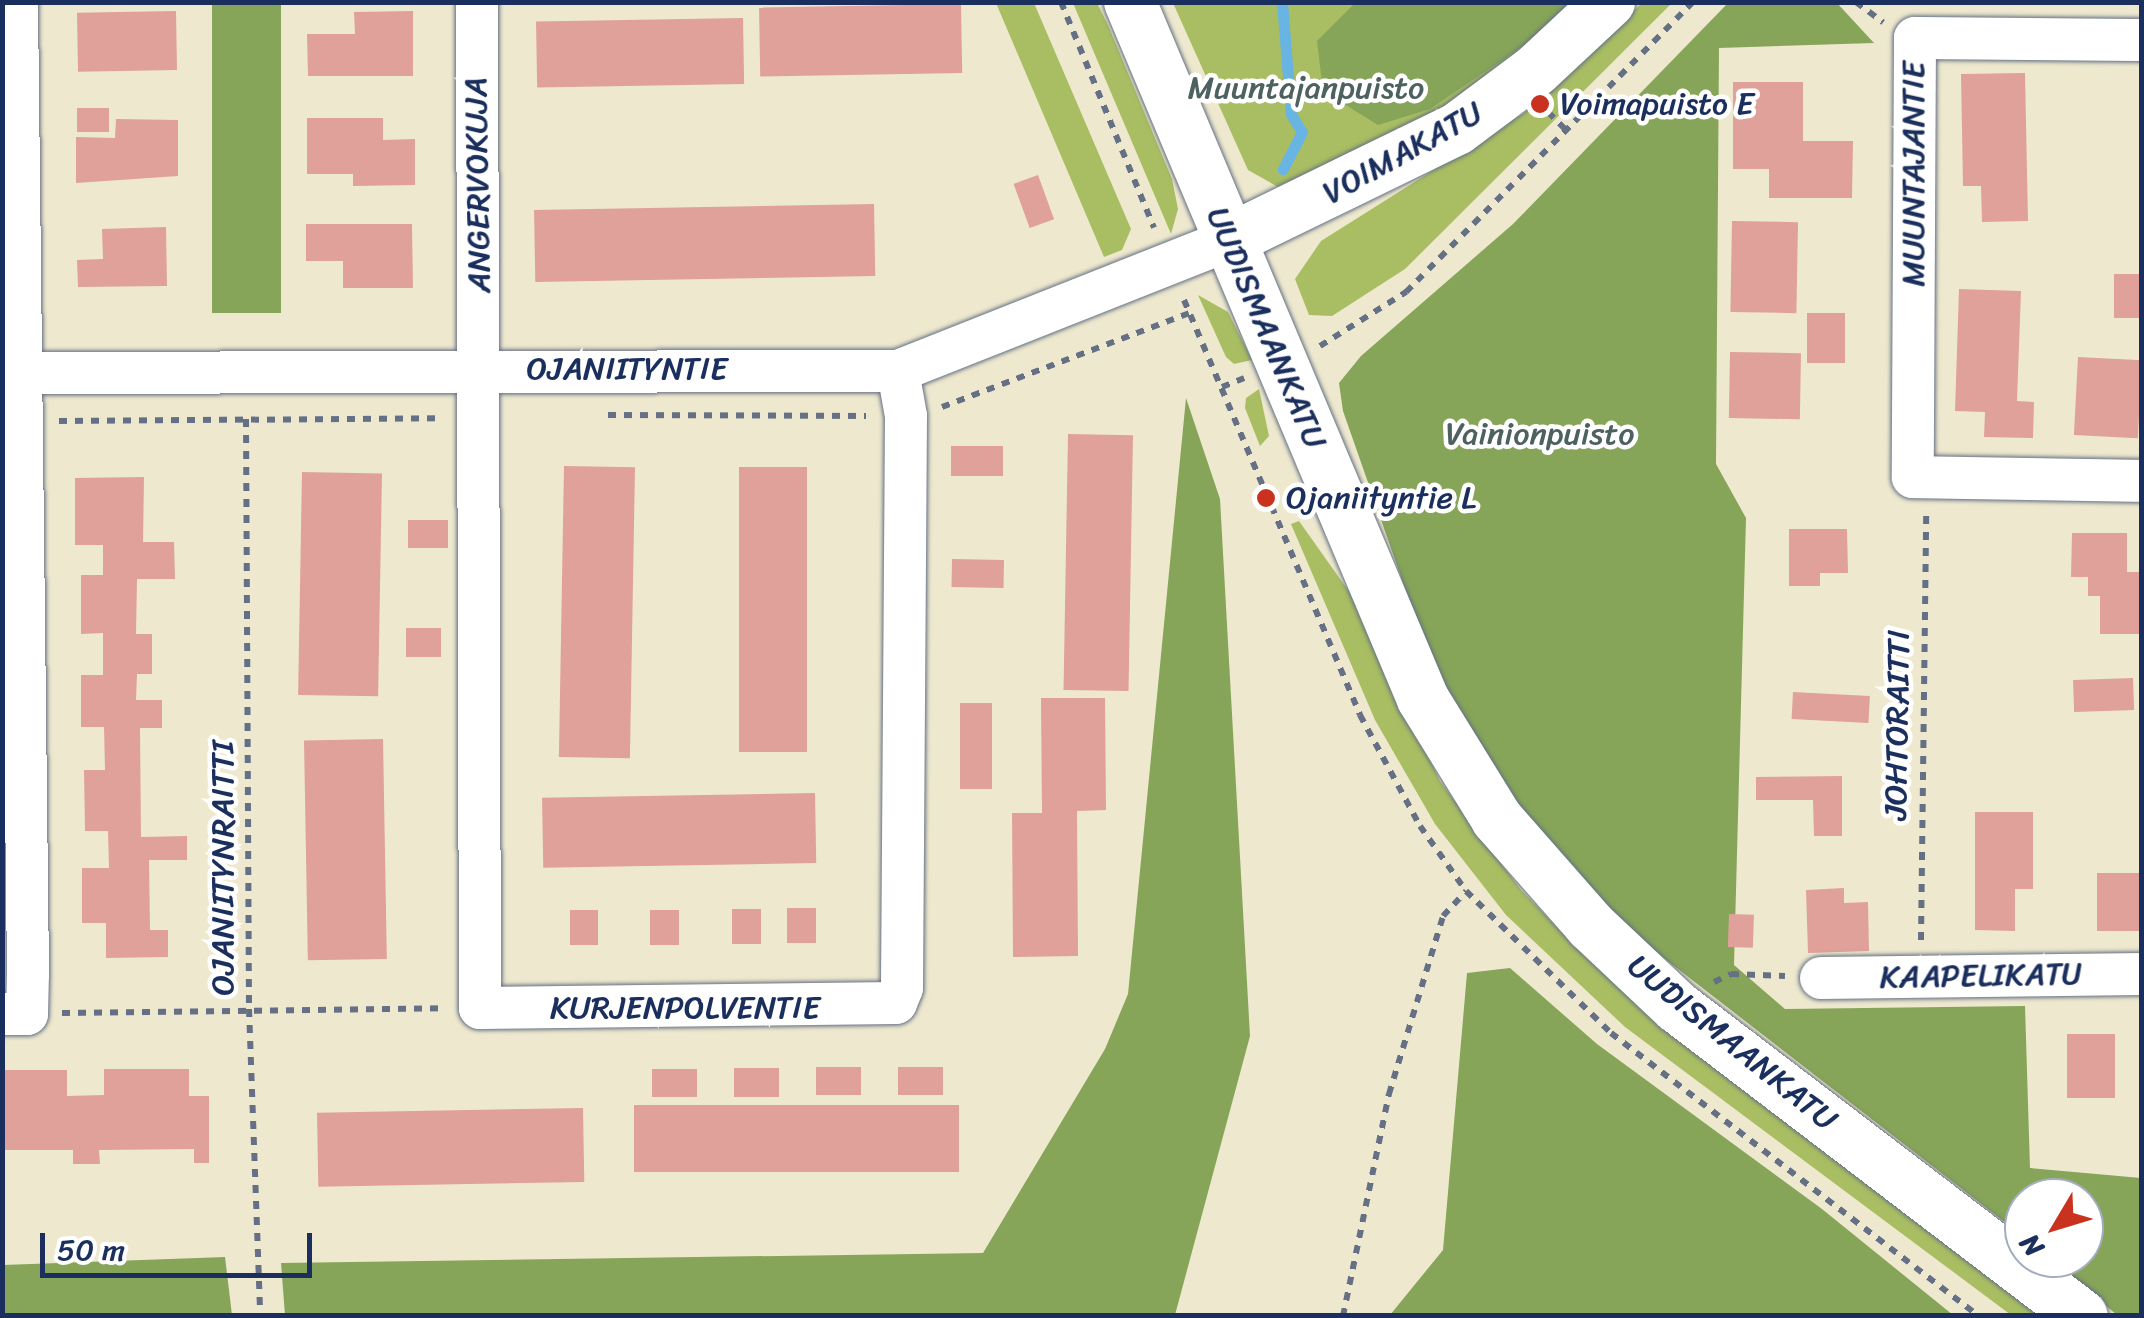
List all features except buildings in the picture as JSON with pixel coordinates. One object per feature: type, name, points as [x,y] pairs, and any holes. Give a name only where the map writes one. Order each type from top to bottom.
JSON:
[{"type":"street","points":[[15,1014],[9,130],[17,2]]},
{"type":"street","name":"ANGERVOKUJA","points":[[476,2],[480,368]]},
{"type":"street","name":"UUDISMAANKATU","points":[[1130,2],[1227,242],[1423,699],[1461,770],[1535,866],[1677,1006],[2082,1316]]},
{"type":"street","name":"VOIMAKATU","points":[[1227,242],[1457,129],[1536,70],[1609,2]]},
{"type":"street","name":"MUUNTAJANTIE","points":[[1912,477],[1915,38],[2142,40]]},
{"type":"street","name":"OJANIITYNTIE","points":[[12,373],[480,368],[898,371],[1227,242]]},
{"type":"street","points":[[480,368],[480,1008]]},
{"type":"street","name":"KURJENPOLVENTIE","points":[[480,1008],[896,1003],[902,988],[906,436],[898,371]]},
{"type":"street","points":[[1912,477],[2142,481]]},
{"type":"street","name":"KAAPELIKATU","points":[[1821,978],[2142,974]]},
{"type":"path","points":[[1061,2],[1162,246]]},
{"type":"path","points":[[1313,349],[1406,292],[1693,2]]},
{"type":"path","points":[[1540,104],[1567,131]]},
{"type":"path","points":[[930,412],[1188,313]]},
{"type":"path","points":[[595,415],[882,416]]},
{"type":"path","points":[[54,421],[457,417]]},
{"type":"path","name":"OJANIITYNRAITTI","points":[[246,419],[249,1009],[260,1316]]},
{"type":"path","name":"JOHTORAITTI","points":[[1912,477],[1926,509],[1920,976]]},
{"type":"path","points":[[1343,1316],[1390,1094],[1442,916],[1466,891]]},
{"type":"path","points":[[1677,1006],[1731,974],[1821,978]]},
{"type":"path","points":[[15,1014],[480,1008]]},
{"type":"green space","points":[[212,3],[281,3],[281,313],[212,313]]},
{"type":"green space","points":[[996,3],[1034,3],[1131,229],[1122,250],[1104,257]]},
{"type":"green space","points":[[1073,3],[1097,3],[1108,25],[1172,179],[1178,209],[1171,234]]},
{"type":"green space","name":"Muuntajanpuisto","points":[[1173,3],[1578,3],[1459,101],[1278,187],[1248,170]]},
{"type":"green space","points":[[1355,3],[1569,3],[1530,41],[1430,109],[1378,125],[1323,91],[1317,41]]},
{"type":"green space","points":[[1642,3],[1672,3],[1405,269],[1332,316],[1309,315],[1295,279],[1321,241],[1524,113]]},
{"type":"green space","name":"Vainionpuisto","points":[[1728,3],[1837,3],[1874,43],[1719,48],[1716,464],[1746,518],[1734,965],[1785,1009],[2025,1006],[2030,1168],[2141,1178],[2141,1315],[2117,1315],[2073,1278],[2104,1278],[2104,1178],[2004,1178],[2004,1222],[1607,914],[1536,833],[1459,720],[1421,634],[1343,411],[1339,383],[1361,356],[1513,224]]},
{"type":"green space","points":[[1198,295],[1228,312],[1252,360],[1234,364],[1226,357]]},
{"type":"green space","points":[[1259,389],[1269,436],[1260,446],[1245,408],[1246,398]]},
{"type":"green space","points":[[1186,398],[1220,499],[1250,1036],[1175,1315],[285,1315],[281,1263],[983,1253],[1105,1049],[1128,994]]},
{"type":"green space","points":[[1299,521],[1350,593],[1440,781],[1521,890],[1580,951],[2044,1315],[2011,1315],[1625,1027],[1506,915],[1435,824],[1375,720],[1291,524]]},
{"type":"green space","points":[[1510,968],[1597,1044],[1822,1209],[1953,1315],[1390,1315],[1443,1250],[1467,973]]},
{"type":"green space","points":[[225,1257],[232,1315],[3,1315],[3,1265]]},
{"type":"waterway","points":[[1282,2],[1291,114],[1302,132],[1283,169]]},
{"type":"place","name":"Voimapuisto E","points":[[1540,104]]},
{"type":"place","name":"Ojaniityntie L","points":[[1266,498]]}]
